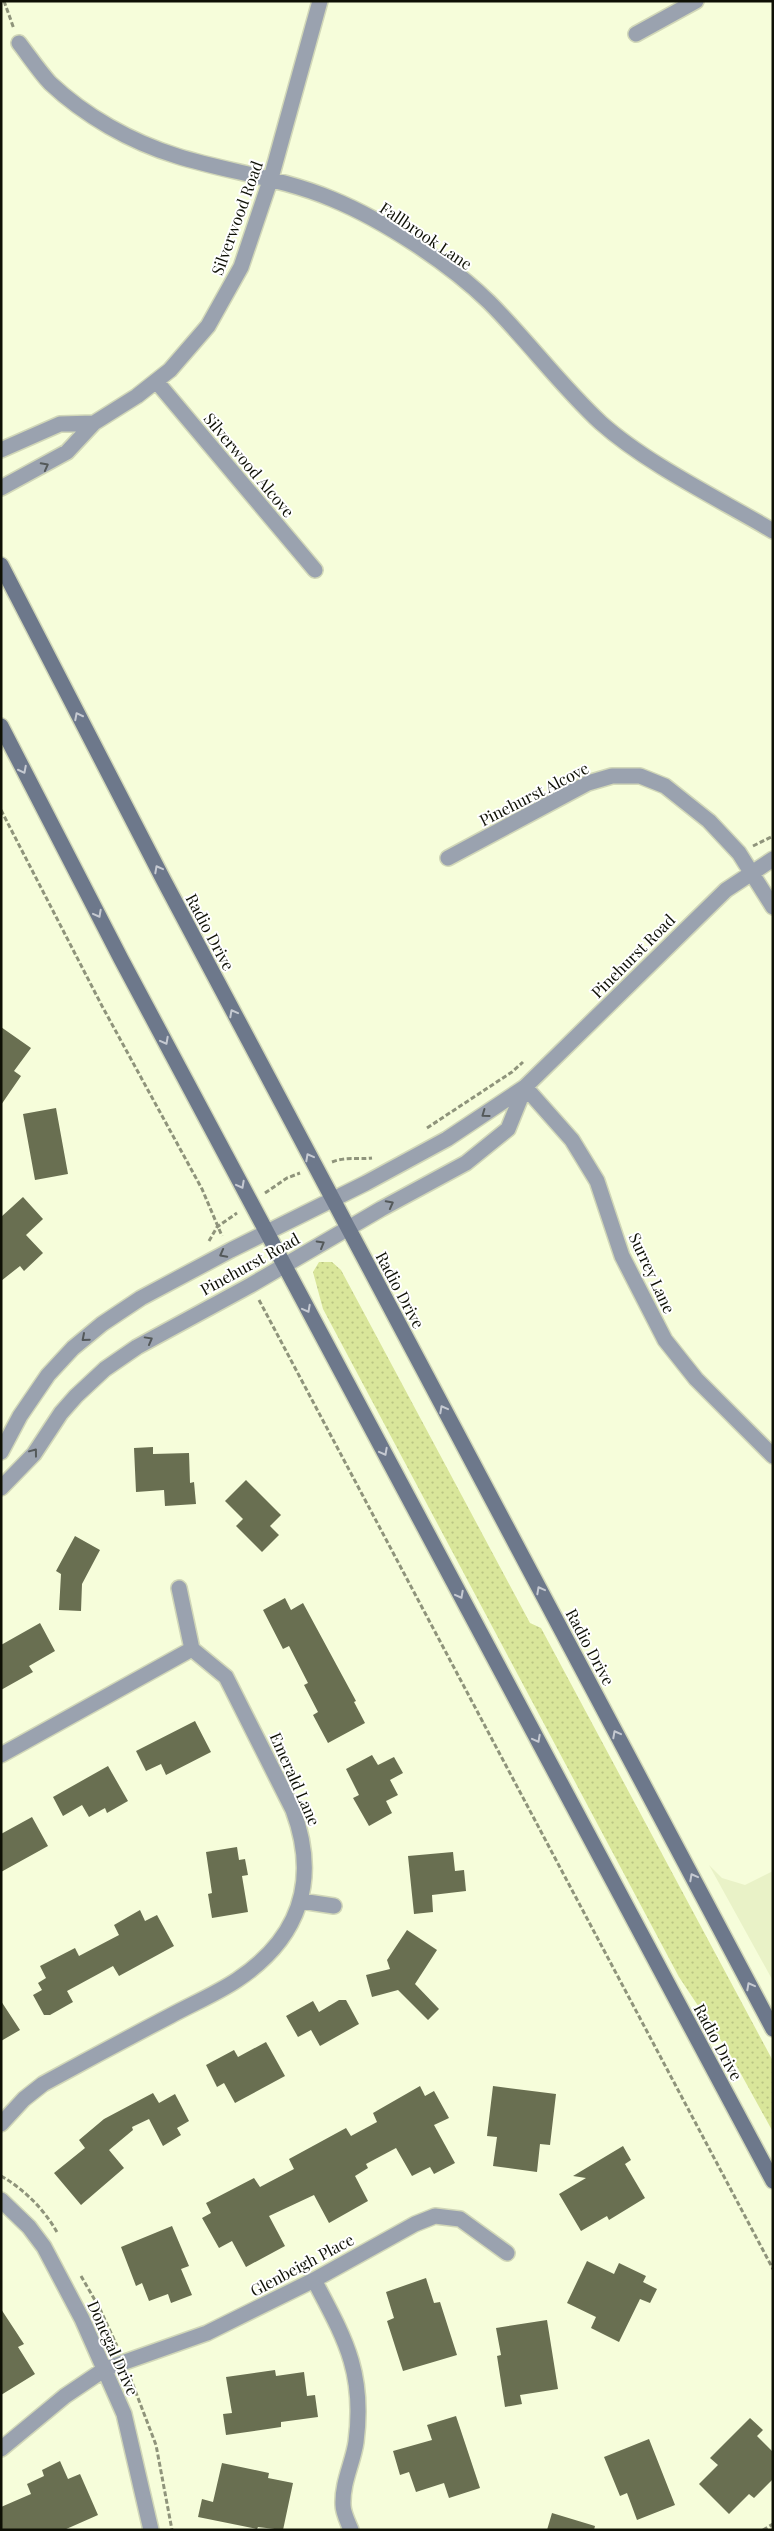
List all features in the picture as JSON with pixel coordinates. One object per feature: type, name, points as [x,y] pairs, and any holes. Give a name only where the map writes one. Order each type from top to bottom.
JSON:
[{"type":"main road","name":"Radio Drive","points":[[1,565],[142,840],[773,2029]]},
{"type":"main road","name":"Radio Drive","points":[[1,726],[284,1266],[773,2181]]},
{"type":"street","name":"Silverwood Road","points":[[1,488],[67,452],[94,423],[156,381],[196,342],[219,310],[241,267],[271,178],[320,1]]},
{"type":"street","points":[[636,34],[696,1]]},
{"type":"street","name":"Fallbrook Lane","points":[[19,43],[50,82],[97,119],[134,140],[177,156],[271,178],[332,199],[378,222],[435,259],[488,301],[576,399],[603,425],[652,460],[773,530]]},
{"type":"street","name":"Silverwood Alcove","points":[[156,381],[315,570]]},
{"type":"street","points":[[1,450],[60,424],[94,423]]},
{"type":"street","name":"Pinehurst Alcove","points":[[448,858],[588,783],[612,776],[640,776],[665,786],[709,821],[739,853],[773,907]]},
{"type":"street","name":"Pinehurst Road","points":[[1,1452],[36,1392],[60,1362],[86,1336],[141,1298],[447,1139],[525,1087],[726,890],[773,859]]},
{"type":"street","name":"Pinehurst Road","points":[[1,1488],[34,1454],[71,1402],[105,1369],[137,1347],[454,1170],[493,1143],[508,1129],[525,1087]]},
{"type":"street","name":"Surrey Lane","points":[[525,1087],[572,1140],[596,1181],[622,1256],[665,1340],[696,1380],[773,1456]]},
{"type":"street","points":[[1,1755],[192,1649],[179,1588]]},
{"type":"street","name":"Emerald Lane","points":[[1,2124],[24,2099],[43,2084],[236,1981],[283,1938],[294,1920],[301,1901],[305,1852],[302,1833],[293,1810],[226,1677],[192,1649]]},
{"type":"street","points":[[301,1901],[334,1906]]},
{"type":"street","name":"Donegal Drive","points":[[1,2200],[29,2227],[44,2247],[82,2319],[105,2369],[124,2414],[151,2530]]},
{"type":"street","name":"Glenbeigh Place","points":[[1,2449],[66,2396],[105,2369],[207,2333],[314,2280],[415,2224],[435,2216],[460,2219],[507,2253]]},
{"type":"street","points":[[314,2280],[347,2343],[357,2380],[356,2443],[346,2476],[342,2506],[351,2530]]},
{"type":"path","points":[[4,1],[19,43]]},
{"type":"path","points":[[1,810],[102,1006],[202,1189],[217,1227],[231,1250]]},
{"type":"path","points":[[739,853],[773,836]]},
{"type":"path","points":[[421,1132],[512,1072],[526,1059]]},
{"type":"path","points":[[217,1227],[287,1178],[347,1156],[358,1159],[378,1157]]},
{"type":"path","points":[[251,1285],[773,2269]]},
{"type":"path","points":[[763,2530],[773,2524]]},
{"type":"shaded area","points":[[709,1865],[722,1878],[745,1885],[773,1871],[773,1981]]},
{"type":"green space","points":[[319,1262],[332,1262],[341,1270],[530,1623],[541,1628],[773,2061],[773,2132],[730,2054],[679,1977],[323,1309],[313,1272]]},
{"type":"building","points":[[1,1027],[31,1048],[14,1071],[21,1076],[1,1105]]},
{"type":"building","points":[[56,1108],[68,1174],[35,1180],[23,1114]]},
{"type":"building","points":[[23,1197],[43,1219],[26,1235],[43,1253],[24,1271],[20,1266],[1,1281],[1,1217]]},
{"type":"building","points":[[153,1447],[153,1454],[189,1453],[190,1483],[194,1482],[196,1504],[165,1506],[164,1490],[136,1492],[134,1448]]},
{"type":"building","points":[[246,1480],[281,1515],[270,1526],[279,1535],[262,1552],[236,1526],[243,1519],[225,1501]]},
{"type":"building","points":[[75,1536],[100,1550],[82,1584],[81,1611],[59,1610],[61,1574],[56,1571]]},
{"type":"building","points":[[285,1598],[291,1610],[303,1603],[356,1701],[354,1702],[365,1723],[328,1743],[313,1715],[318,1712],[304,1685],[308,1683],[289,1646],[283,1649],[263,1610]]},
{"type":"building","points":[[40,1623],[55,1651],[29,1666],[33,1672],[1,1690],[1,1645]]},
{"type":"building","points":[[195,1721],[211,1752],[166,1775],[161,1764],[146,1771],[136,1751]]},
{"type":"building","points":[[372,1755],[378,1765],[394,1757],[403,1773],[390,1780],[398,1795],[386,1801],[392,1813],[369,1826],[353,1798],[359,1795],[346,1769]]},
{"type":"building","points":[[108,1766],[128,1801],[107,1813],[105,1808],[89,1817],[82,1805],[63,1816],[53,1797]]},
{"type":"building","points":[[32,1817],[48,1846],[1,1872],[1,1834]]},
{"type":"building","points":[[237,1847],[239,1860],[245,1859],[248,1875],[242,1876],[248,1912],[212,1918],[208,1894],[212,1893],[206,1852]]},
{"type":"building","points":[[453,1852],[455,1871],[464,1870],[466,1891],[432,1895],[433,1912],[414,1914],[408,1856]]},
{"type":"building","points":[[140,1910],[145,1921],[157,1915],[174,1946],[119,1976],[113,1966],[67,1991],[73,2002],[50,2015],[44,2015],[33,1995],[42,1990],[38,1983],[46,1978],[40,1966],[75,1948],[79,1956],[119,1935],[114,1925]]},
{"type":"building","points":[[407,1930],[437,1950],[415,1984],[439,2009],[428,2020],[398,1990],[372,1997],[366,1975],[390,1969],[387,1960]]},
{"type":"building","points":[[339,2000],[346,2000],[359,2024],[320,2046],[311,2030],[298,2037],[286,2016],[313,2001],[319,2012]]},
{"type":"building","points":[[1,2001],[20,2030],[1,2041]]},
{"type":"building","points":[[266,2042],[285,2076],[235,2103],[224,2083],[217,2087],[206,2065],[234,2050],[238,2057]]},
{"type":"building","points":[[420,2086],[425,2096],[434,2091],[449,2118],[434,2125],[455,2163],[434,2174],[430,2167],[412,2176],[396,2148],[366,2164],[368,2168],[355,2176],[368,2201],[329,2223],[314,2195],[269,2216],[285,2246],[246,2267],[232,2241],[219,2248],[202,2218],[211,2213],[206,2203],[254,2178],[260,2187],[294,2169],[289,2159],[346,2128],[351,2136],[377,2122],[373,2113]]},
{"type":"building","points":[[493,2086],[556,2094],[550,2145],[540,2144],[537,2172],[493,2166],[497,2137],[487,2136]]},
{"type":"building","points":[[153,2093],[159,2103],[175,2094],[189,2121],[177,2128],[181,2135],[163,2146],[149,2119],[132,2127],[133,2130],[109,2150],[124,2168],[81,2205],[54,2173],[85,2148],[79,2140],[104,2119]]},
{"type":"building","points":[[623,2146],[631,2160],[625,2164],[645,2198],[609,2220],[607,2216],[581,2231],[559,2194],[586,2178],[573,2176]]},
{"type":"building","points":[[172,2226],[189,2266],[181,2269],[192,2295],[171,2303],[168,2294],[149,2301],[142,2283],[136,2286],[121,2247]]},
{"type":"building","points":[[587,2261],[614,2274],[619,2263],[646,2276],[643,2282],[657,2289],[650,2303],[640,2299],[619,2342],[591,2328],[596,2317],[567,2303]]},
{"type":"building","points":[[426,2278],[434,2303],[440,2302],[457,2355],[403,2371],[387,2321],[394,2318],[386,2292]]},
{"type":"building","points":[[1,2309],[24,2344],[18,2347],[35,2374],[1,2395]]},
{"type":"building","points":[[547,2320],[558,2389],[520,2395],[522,2404],[505,2407],[497,2356],[501,2355],[496,2328]]},
{"type":"building","points":[[275,2370],[276,2376],[304,2372],[307,2396],[315,2395],[318,2417],[281,2422],[281,2427],[226,2435],[223,2414],[232,2413],[226,2377]]},
{"type":"building","points":[[456,2416],[480,2488],[449,2498],[444,2483],[416,2492],[409,2472],[400,2475],[393,2451],[432,2440],[427,2425]]},
{"type":"building","points":[[750,2418],[763,2430],[757,2436],[773,2452],[773,2479],[754,2498],[749,2494],[729,2514],[699,2484],[718,2465],[710,2458]]},
{"type":"building","points":[[649,2439],[675,2505],[637,2520],[627,2493],[620,2496],[604,2457]]},
{"type":"building","points":[[60,2461],[68,2479],[80,2474],[98,2515],[64,2530],[1,2530],[1,2507],[31,2494],[27,2484],[44,2476],[42,2470]]},
{"type":"building","points":[[222,2463],[269,2473],[268,2478],[293,2483],[283,2530],[258,2527],[257,2529],[198,2517],[202,2499],[213,2502]]},
{"type":"building","points":[[552,2513],[595,2526],[594,2530],[547,2530]]}]
